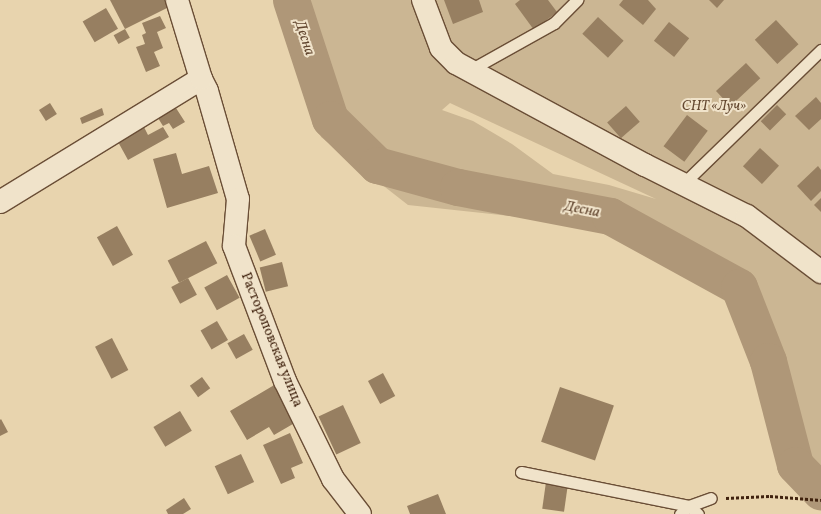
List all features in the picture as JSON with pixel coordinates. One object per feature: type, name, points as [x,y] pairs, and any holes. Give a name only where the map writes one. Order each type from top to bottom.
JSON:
[{"type":"street","points":[[0,202],[201,79],[177,0]]},
{"type":"street","points":[[423,0],[441,48],[456,63],[645,165],[684,182],[747,216],[821,272]]},
{"type":"street","name":"Растороповская улица","points":[[201,79],[207,91],[238,199],[234,246],[285,381],[333,479],[360,514]]},
{"type":"lane","points":[[470,70],[554,23],[577,0]]},
{"type":"lane","points":[[684,182],[821,50]]},
{"type":"lane","points":[[521,472],[689,506],[698,514]]},
{"type":"lane","points":[[680,514],[689,506],[711,498]]},
{"type":"path","points":[[711,498],[770,496],[819,500]]},
{"type":"green space","name":"СНТ «Луч»","points":[[282,0],[821,0],[821,475],[795,446],[774,349],[715,265],[660,235],[602,210],[520,217],[408,205],[321,137]],"holes":[[[450,103],[656,199],[609,185],[553,174],[512,144],[473,121],[442,110]]]},
{"type":"building","points":[[110,0],[168,0],[171,6],[125,29]]},
{"type":"building","points":[[444,0],[479,0],[483,12],[453,24]]},
{"type":"building","points":[[520,0],[548,0],[557,12],[534,30],[515,4]]},
{"type":"building","points":[[623,0],[648,0],[656,9],[643,25],[619,5]]},
{"type":"building","points":[[709,0],[724,0],[717,8]]},
{"type":"building","points":[[106,8],[118,29],[95,42],[83,22]]},
{"type":"building","points":[[160,16],[166,28],[157,32],[163,48],[154,52],[160,66],[146,72],[136,47],[145,44],[142,35],[146,33],[142,23]]},
{"type":"building","points":[[598,17],[624,41],[608,58],[582,34]]},
{"type":"building","points":[[776,20],[799,44],[777,64],[755,40]]},
{"type":"building","points":[[669,22],[689,38],[674,57],[654,41]]},
{"type":"building","points":[[125,29],[130,38],[118,44],[114,35]]},
{"type":"building","points":[[746,63],[760,78],[730,106],[716,91]]},
{"type":"building","points":[[816,97],[821,103],[821,119],[809,130],[795,116]]},
{"type":"building","points":[[50,103],[57,114],[46,121],[39,110]]},
{"type":"building","points":[[777,105],[786,114],[770,130],[761,121]]},
{"type":"building","points":[[626,106],[640,122],[621,138],[607,122]]},
{"type":"building","points":[[102,108],[104,115],[82,124],[80,118]]},
{"type":"building","points":[[176,108],[185,122],[173,129],[169,123],[163,126],[158,118]]},
{"type":"building","points":[[687,115],[708,131],[684,162],[664,146]]},
{"type":"building","points":[[143,125],[148,135],[163,127],[169,137],[128,160],[117,140]]},
{"type":"building","points":[[760,148],[779,166],[762,184],[743,166]]},
{"type":"building","points":[[176,153],[182,174],[209,166],[218,193],[167,208],[153,159]]},
{"type":"building","points":[[818,166],[821,170],[821,191],[811,201],[797,186]]},
{"type":"building","points":[[821,198],[821,212],[814,205]]},
{"type":"building","points":[[117,226],[133,255],[113,266],[97,237]]},
{"type":"building","points":[[265,229],[276,255],[260,261],[249,236]]},
{"type":"building","points":[[206,241],[217,263],[179,283],[168,261]]},
{"type":"building","points":[[282,262],[288,286],[266,292],[260,268]]},
{"type":"building","points":[[227,275],[240,298],[217,310],[204,288]]},
{"type":"building","points":[[188,278],[197,295],[180,304],[171,287]]},
{"type":"building","points":[[217,321],[228,340],[212,350],[201,330]]},
{"type":"building","points":[[244,334],[253,350],[236,359],[227,343]]},
{"type":"building","points":[[112,338],[128,370],[111,379],[95,347]]},
{"type":"building","points":[[383,373],[395,396],[380,404],[368,381]]},
{"type":"building","points":[[202,377],[210,388],[198,397],[190,386]]},
{"type":"building","points":[[276,384],[298,421],[274,435],[269,427],[247,440],[230,411]]},
{"type":"building","points":[[560,387],[614,406],[595,460],[541,442]]},
{"type":"building","points":[[343,405],[361,443],[336,454],[319,416]]},
{"type":"building","points":[[180,411],[192,431],[165,447],[153,427]]},
{"type":"building","points":[[1,419],[8,432],[0,436],[0,420]]},
{"type":"building","points":[[290,433],[303,463],[291,468],[295,478],[281,484],[263,445]]},
{"type":"building","points":[[241,454],[254,482],[228,494],[215,466]]},
{"type":"building","points":[[546,482],[568,485],[564,512],[542,509]]},
{"type":"building","points":[[438,494],[446,514],[410,514],[407,506]]},
{"type":"building","points":[[184,498],[191,509],[183,514],[168,514],[166,510]]},
{"type":"waterway","name":"Десна","points":[[291,0],[330,119],[377,165],[458,187],[610,216],[739,287],[768,361],[795,465],[821,492]]}]
